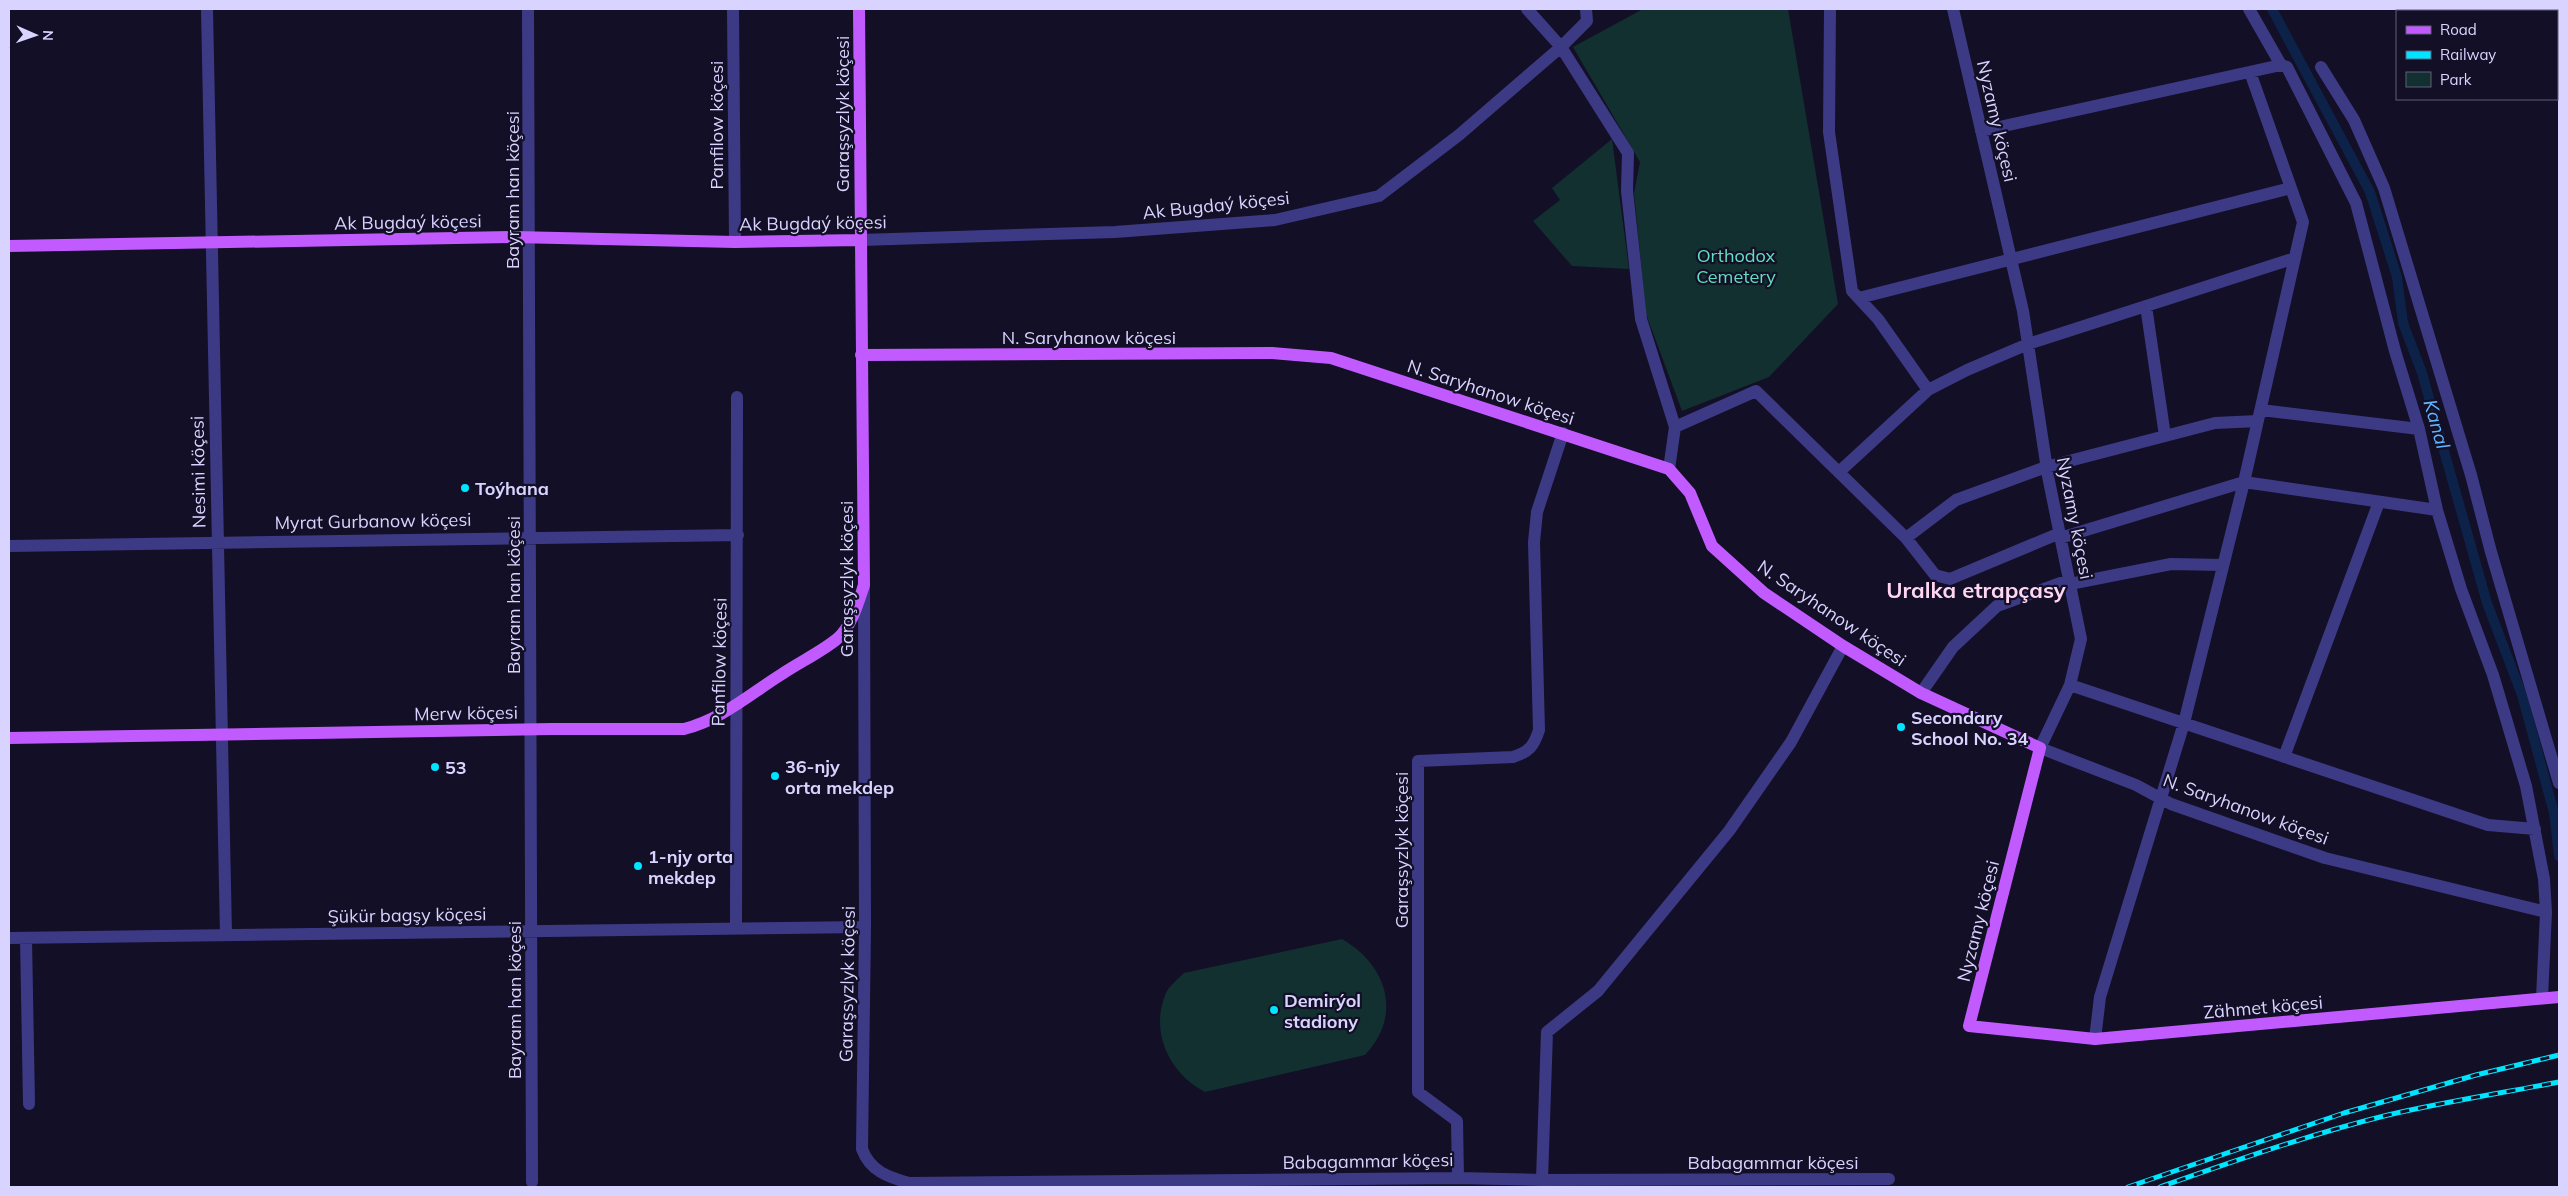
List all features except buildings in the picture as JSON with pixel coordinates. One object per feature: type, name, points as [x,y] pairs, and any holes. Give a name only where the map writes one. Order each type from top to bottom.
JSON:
[{"type":"main road","name":"Garaşsyzlyk köçesi","points":[[859,9],[864,585]]},
{"type":"main road","name":"Ak Bugdaý köçesi","points":[[9,246],[530,238],[734,242],[861,240]]},
{"type":"main road","name":"N. Saryhanow köçesi","points":[[861,355],[1272,353],[1331,358],[1563,433],[1669,469],[1690,493],[1712,546],[1764,593],[1843,646],[1921,693],[2040,748]]},
{"type":"main road","name":"Merw köçesi","points":[[9,738],[530,730],[684,730],[705,724],[838,638],[853,617],[864,585]]},
{"type":"main road","name":"Nyzamy köçesi","points":[[1969,1026],[2040,748]]},
{"type":"main road","name":"Zähmet köçesi","points":[[1969,1026],[2095,1039],[2559,996]]},
{"type":"street","name":"Nesimi köçesi","points":[[207,9],[216,542],[226,935]]},
{"type":"street","name":"Bayram han köçesi","points":[[528,9],[532,1182]]},
{"type":"street","name":"Panfilow köçesi","points":[[733,9],[734,242]]},
{"type":"street","points":[[1527,9],[1561,47],[1628,153],[1627,191],[1641,319],[1676,427],[1669,469]]},
{"type":"street","name":"Ak Bugdaý köçesi","points":[[861,240],[1115,232],[1276,220],[1379,196],[1459,135],[1561,47],[1587,22],[1586,9]]},
{"type":"street","points":[[1830,9],[1829,132],[1852,291],[1878,319],[1928,390]]},
{"type":"street","name":"Nyzamy köçesi","points":[[1953,9],[2011,259],[2028,344],[2046,467],[2082,639],[2070,686],[2040,748]]},
{"type":"street","points":[[2249,9],[2281,65]]},
{"type":"street","points":[[1981,131],[2281,65],[2287,67],[2356,203],[2419,430],[2437,510],[2461,589],[2493,674],[2526,786],[2544,879],[2546,912],[2542,998]]},
{"type":"street","points":[[2321,66],[2354,120],[2384,188],[2559,782]]},
{"type":"street","points":[[2095,1039],[2100,997],[2184,723],[2244,482],[2303,222],[2250,72]]},
{"type":"street","points":[[1859,298],[2291,188]]},
{"type":"street","points":[[1839,472],[1928,390],[2028,344],[2295,258]]},
{"type":"street","points":[[2146,306],[2165,436]]},
{"type":"street","points":[[1676,427],[1756,391],[1906,538],[1935,575],[1950,578],[2060,536],[2244,482],[2437,510]]},
{"type":"street","name":"Panfilow köçesi","points":[[736,927],[735,704],[738,398]]},
{"type":"street","points":[[1906,538],[1956,500],[2046,467],[2215,423],[2259,415],[2419,430]]},
{"type":"street","name":"Garaşsyzlyk köçesi","points":[[1458,1178],[1457,1121],[1418,1092],[1418,761],[1513,757],[1526,753],[1534,744],[1539,730],[1534,542],[1537,512],[1563,433]]},
{"type":"street","points":[[2284,757],[2379,502]]},
{"type":"street","name":"Myrat Gurbanow köçesi","points":[[9,546],[531,536],[738,535]]},
{"type":"street","points":[[1921,693],[1953,647],[1997,606],[2070,582],[2171,564],[2223,565]]},
{"type":"street","name":"Garaşsyzlyk köçesi","points":[[862,1149],[865,927],[864,585]]},
{"type":"street","points":[[1542,1180],[1547,1032],[1598,991],[1729,830],[1791,742],[1843,646]]},
{"type":"street","points":[[2070,686],[2488,825],[2535,829]]},
{"type":"street","name":"N. Saryhanow köçesi","points":[[2040,748],[2136,785],[2180,807],[2326,858],[2546,912]]},
{"type":"street","name":"Şükür bagşy köçesi","points":[[9,938],[736,927],[865,927]]},
{"type":"street","points":[[26,938],[28,1104]]},
{"type":"street","name":"Babagammar köçesi","points":[[862,1149],[866,1160],[886,1177],[909,1183],[1458,1178],[1542,1180],[1889,1179]]},
{"type":"green space","name":"Orthodox Cemetery","points":[[1643,9],[1788,9],[1838,304],[1769,377],[1682,411],[1646,314],[1634,193],[1640,162],[1573,47]]},
{"type":"green space","points":[[1612,139],[1629,269],[1572,266],[1533,221],[1560,200],[1552,188]]},
{"type":"green space","name":"Demirýol stadiony","points":[[1342,939],[1370,962],[1385,992],[1384,1024],[1377,1040],[1365,1055],[1205,1092],[1193,1084],[1173,1063],[1162,1037],[1161,1008],[1166,993],[1184,973]]},
{"type":"waterway","name":"Kanal","points":[[2272,9],[2370,192],[2397,277],[2403,323],[2422,373],[2487,603],[2522,695],[2554,813],[2559,856]]},
{"type":"railway","points":[[2128,1187],[2344,1113],[2476,1075],[2559,1055]]},
{"type":"railway","points":[[2160,1187],[2273,1148],[2359,1122],[2430,1106],[2559,1082]]},
{"type":"place","name":"Toýhana","points":[[465,488]]},
{"type":"place","name":"Secondary School No. 34","points":[[1901,727]]},
{"type":"place","name":"53","points":[[435,767]]},
{"type":"place","name":"36-njy orta mekdep","points":[[775,776]]},
{"type":"place","name":"1-njy orta mekdep","points":[[638,866]]},
{"type":"place","name":"Demirýol stadiony","points":[[1274,1010]]},
{"type":"district","name":"Uralka etrapçasy","points":[[1976,590]]}]
